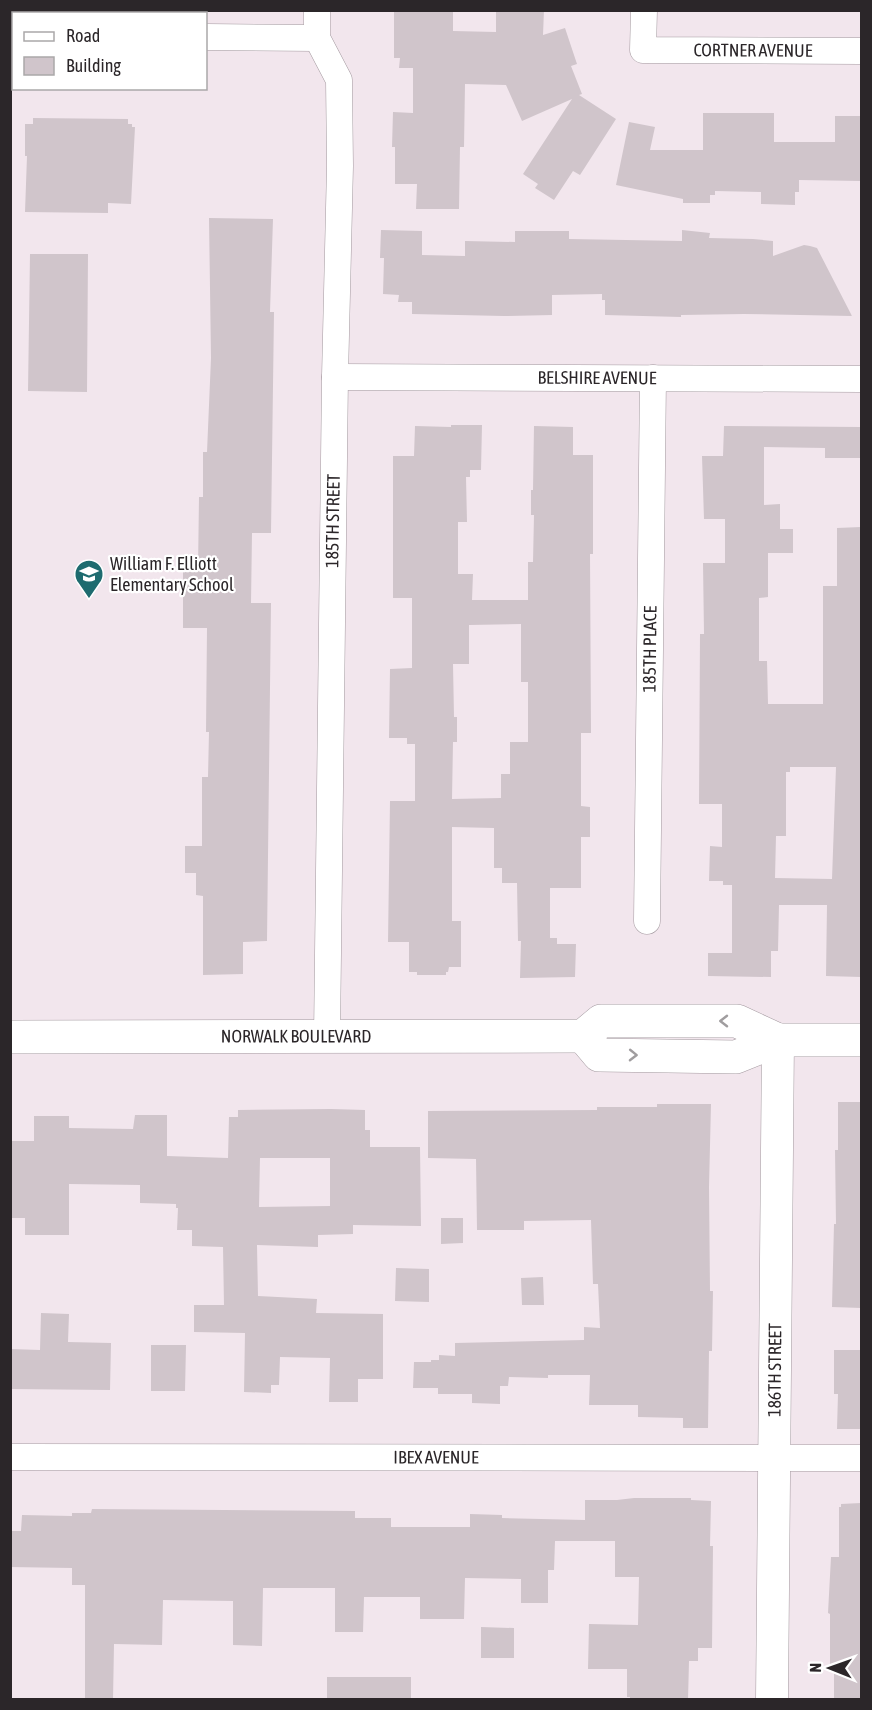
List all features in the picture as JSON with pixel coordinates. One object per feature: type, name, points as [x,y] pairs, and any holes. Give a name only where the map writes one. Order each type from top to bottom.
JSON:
[{"type":"main road","name":"NORWALK BOULEVARD","points":[[10,1036],[583,1036],[601,1021],[737,1021],[778,1040],[861,1040]]},
{"type":"street","name":"185TH STREET","points":[[317,10],[317,38],[339,80],[340,166],[334,377],[327,1036]]},
{"type":"street","name":"CORTNER AVENUE","points":[[644,10],[643,50],[861,51]]},
{"type":"street","points":[[207,37],[317,38]]},
{"type":"street","name":"BELSHIRE AVENUE","points":[[334,377],[861,379]]},
{"type":"street","name":"185TH PLACE","points":[[647,921],[653,378]]},
{"type":"street","name":"186TH STREET","points":[[771,1700],[778,1040]]},
{"type":"street","name":"IBEX AVENUE","points":[[10,1457],[861,1458]]},
{"type":"building","points":[[394,10],[453,10],[453,31],[496,32],[496,10],[544,10],[543,35],[565,28],[577,64],[571,66],[582,94],[579,95],[616,119],[580,175],[573,171],[554,200],[535,188],[538,184],[523,174],[572,99],[522,121],[506,85],[465,84],[464,147],[460,147],[459,209],[416,209],[417,184],[395,184],[395,147],[392,147],[393,112],[413,113],[413,68],[399,68],[400,58],[394,58]]},
{"type":"building","points":[[703,113],[774,113],[774,142],[835,142],[835,116],[861,116],[861,181],[799,180],[799,192],[795,192],[795,205],[761,204],[761,192],[715,191],[715,195],[710,195],[710,203],[683,203],[683,199],[616,185],[629,122],[655,127],[650,150],[703,150]]},
{"type":"building","points":[[33,118],[128,119],[128,124],[135,127],[131,204],[108,203],[108,213],[25,212],[27,156],[25,156],[25,124],[33,124]]},
{"type":"building","points":[[209,218],[273,219],[270,312],[274,312],[271,533],[252,533],[251,603],[271,603],[267,941],[243,942],[243,974],[203,975],[203,896],[196,895],[196,873],[185,873],[185,846],[202,846],[202,777],[208,777],[207,628],[183,628],[183,571],[198,571],[199,497],[203,497],[203,452],[207,452],[211,358]]},
{"type":"building","points":[[381,230],[422,231],[422,255],[465,256],[465,241],[515,242],[515,231],[569,231],[569,239],[682,241],[682,230],[710,233],[709,238],[773,241],[773,256],[804,245],[810,246],[817,248],[852,316],[605,315],[605,300],[602,300],[602,294],[552,295],[552,315],[412,314],[412,302],[398,302],[399,295],[383,294],[384,258],[380,258]]},
{"type":"building","points":[[30,254],[88,254],[87,392],[28,391]]},
{"type":"building","points":[[451,425],[482,425],[481,470],[470,470],[470,477],[466,477],[467,522],[458,522],[458,574],[473,574],[472,600],[528,600],[528,562],[533,562],[534,515],[531,515],[531,490],[533,490],[534,426],[573,427],[573,455],[593,455],[593,554],[590,554],[591,733],[581,733],[581,806],[590,807],[590,837],[581,837],[581,888],[550,888],[550,938],[557,938],[557,944],[576,944],[575,977],[520,978],[521,941],[518,941],[517,883],[502,883],[502,868],[494,868],[494,828],[452,827],[452,921],[461,921],[461,967],[449,967],[446,975],[417,975],[417,972],[409,972],[409,942],[388,942],[390,801],[415,801],[415,744],[407,744],[407,738],[389,738],[390,669],[412,668],[412,598],[393,598],[393,456],[414,456],[415,426],[451,427]],"holes":[[[521,624],[521,682],[528,682],[528,742],[510,742],[510,774],[501,774],[501,798],[452,799],[453,742],[457,742],[453,664],[469,664],[469,625]]]},
{"type":"building","points":[[724,426],[861,427],[861,458],[825,458],[825,448],[764,447],[764,505],[780,504],[780,529],[793,529],[793,553],[768,553],[768,597],[759,598],[759,661],[767,661],[768,704],[823,704],[823,586],[837,586],[837,528],[861,527],[861,977],[826,976],[827,905],[779,905],[778,951],[771,951],[771,977],[708,976],[708,953],[732,953],[732,885],[723,885],[723,881],[709,881],[710,846],[722,847],[722,804],[699,804],[700,634],[704,634],[703,563],[725,563],[725,519],[704,519],[702,456],[723,456]],"holes":[[[790,767],[836,767],[832,879],[775,878],[776,836],[786,836],[786,772],[790,772]]]},
{"type":"building","points":[[838,1102],[861,1102],[861,1308],[832,1307]]},
{"type":"building","points":[[657,1104],[711,1104],[710,1291],[713,1291],[712,1351],[709,1351],[708,1428],[683,1428],[683,1418],[638,1417],[638,1405],[589,1405],[590,1375],[548,1375],[548,1378],[509,1377],[508,1386],[500,1386],[500,1404],[472,1403],[472,1394],[438,1394],[438,1388],[413,1388],[414,1362],[439,1360],[439,1355],[455,1356],[455,1343],[584,1340],[584,1327],[600,1328],[598,1284],[593,1284],[591,1220],[524,1221],[524,1230],[477,1230],[476,1159],[428,1158],[428,1111],[597,1110],[597,1107],[657,1107]]},
{"type":"building","points":[[238,1110],[365,1110],[365,1130],[370,1130],[370,1147],[420,1147],[421,1226],[353,1225],[353,1234],[318,1235],[318,1247],[257,1245],[258,1296],[317,1299],[316,1313],[383,1314],[383,1379],[358,1379],[358,1402],[329,1402],[330,1358],[280,1357],[279,1385],[271,1385],[271,1393],[244,1392],[245,1333],[194,1332],[194,1305],[224,1305],[223,1247],[192,1246],[192,1230],[177,1230],[178,1208],[176,1204],[140,1203],[140,1185],[69,1184],[69,1235],[25,1235],[25,1218],[10,1218],[10,1141],[34,1141],[34,1116],[69,1116],[69,1128],[133,1129],[135,1115],[167,1115],[167,1156],[228,1158],[229,1117],[238,1117]],"holes":[[[260,1158],[330,1158],[330,1206],[259,1207]]]},
{"type":"building","points":[[441,1218],[463,1218],[463,1243],[441,1244]]},
{"type":"building","points":[[396,1268],[429,1269],[429,1302],[395,1301]]},
{"type":"building","points":[[543,1277],[544,1305],[522,1305],[521,1278]]},
{"type":"building","points":[[41,1313],[69,1314],[68,1342],[111,1343],[110,1390],[10,1389],[10,1349],[40,1350]]},
{"type":"building","points":[[151,1345],[186,1345],[185,1391],[151,1391]]},
{"type":"building","points":[[834,1350],[861,1350],[861,1429],[837,1429],[838,1394],[834,1394]]},
{"type":"building","points":[[691,1498],[691,1500],[711,1501],[712,1648],[698,1648],[698,1661],[689,1661],[688,1700],[630,1700],[630,1697],[627,1697],[627,1669],[588,1669],[589,1624],[638,1625],[639,1577],[615,1577],[615,1541],[555,1541],[554,1570],[548,1570],[548,1603],[521,1603],[521,1579],[465,1578],[464,1619],[420,1619],[420,1597],[364,1597],[363,1632],[335,1632],[335,1588],[263,1588],[262,1646],[233,1645],[233,1601],[163,1600],[162,1645],[114,1644],[113,1700],[85,1700],[85,1585],[72,1585],[72,1568],[10,1567],[10,1531],[21,1531],[22,1515],[72,1516],[72,1513],[91,1513],[92,1509],[355,1511],[355,1518],[391,1518],[391,1527],[470,1527],[470,1514],[502,1515],[502,1518],[585,1520],[585,1500]]},
{"type":"building","points":[[861,1503],[861,1700],[834,1700],[834,1669],[830,1669],[830,1614],[828,1613],[831,1557],[839,1557],[839,1507],[841,1504]]},
{"type":"building","points":[[481,1627],[514,1628],[514,1658],[481,1658]]},
{"type":"building","points":[[327,1677],[411,1677],[411,1700],[327,1700]]},
{"type":"place","name":"William F. Elliott Elementary School","points":[[89,600]]}]
